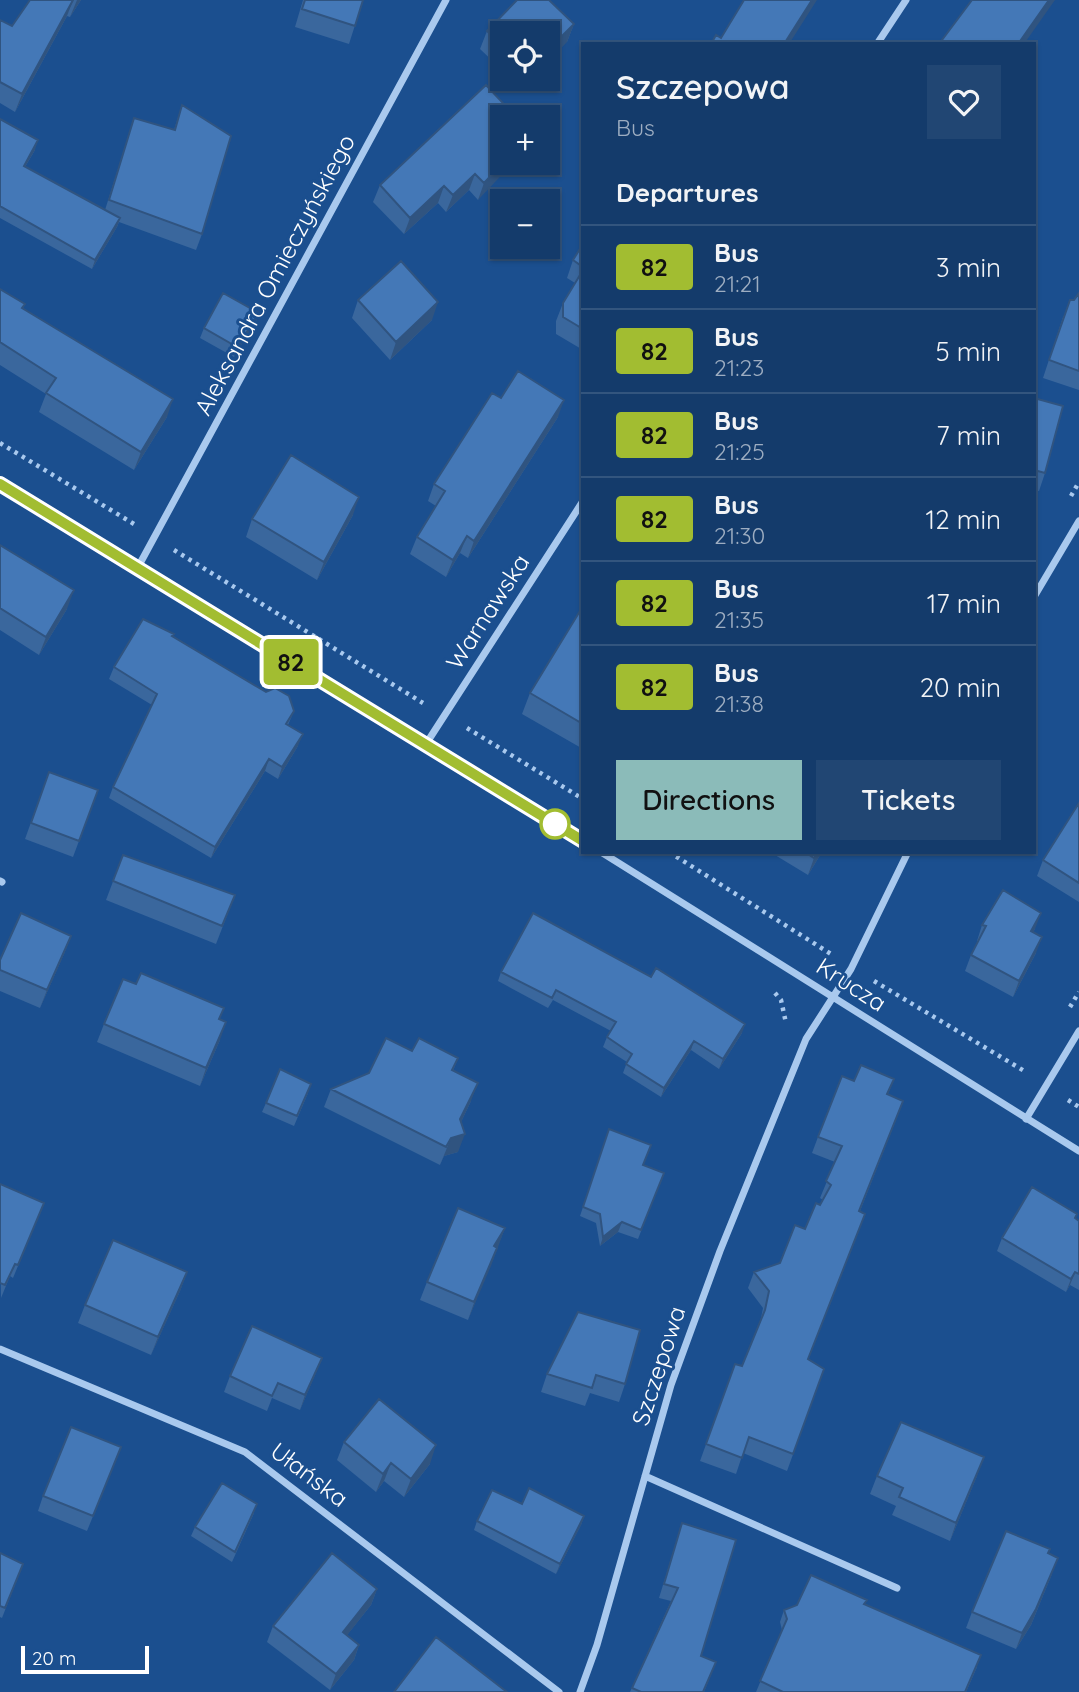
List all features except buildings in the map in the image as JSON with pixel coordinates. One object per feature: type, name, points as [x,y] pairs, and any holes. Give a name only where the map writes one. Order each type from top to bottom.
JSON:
[{"type":"street","name":"Aleksandra Omieczyńskiego","points":[[137,569],[446,0]]},
{"type":"street","points":[[878,42],[906,0]]},
{"type":"street","points":[[0,484],[581,840]]},
{"type":"street","name":"Warnawska","points":[[426,744],[581,504]]},
{"type":"street","points":[[1036,594],[1079,521]]},
{"type":"street","name":"Krucza","points":[[604,854],[1079,1151]]},
{"type":"street","name":"Szczepowa","points":[[580,1692],[671,1385],[720,1251],[806,1039],[850,969],[907,854]]},
{"type":"street","points":[[1026,1119],[1079,1031]]},
{"type":"street","name":"Ułańska","points":[[0,1349],[245,1452],[559,1692]]},
{"type":"street","points":[[645,1476],[897,1588]]},
{"type":"path","points":[[0,443],[136,525]]},
{"type":"path","points":[[172,550],[432,708]]},
{"type":"path","points":[[459,724],[581,798]]},
{"type":"path","points":[[672,854],[834,956]]},
{"type":"path","points":[[867,977],[1032,1077]]},
{"type":"bus line","name":"82","points":[[0,484],[581,840]]}]
